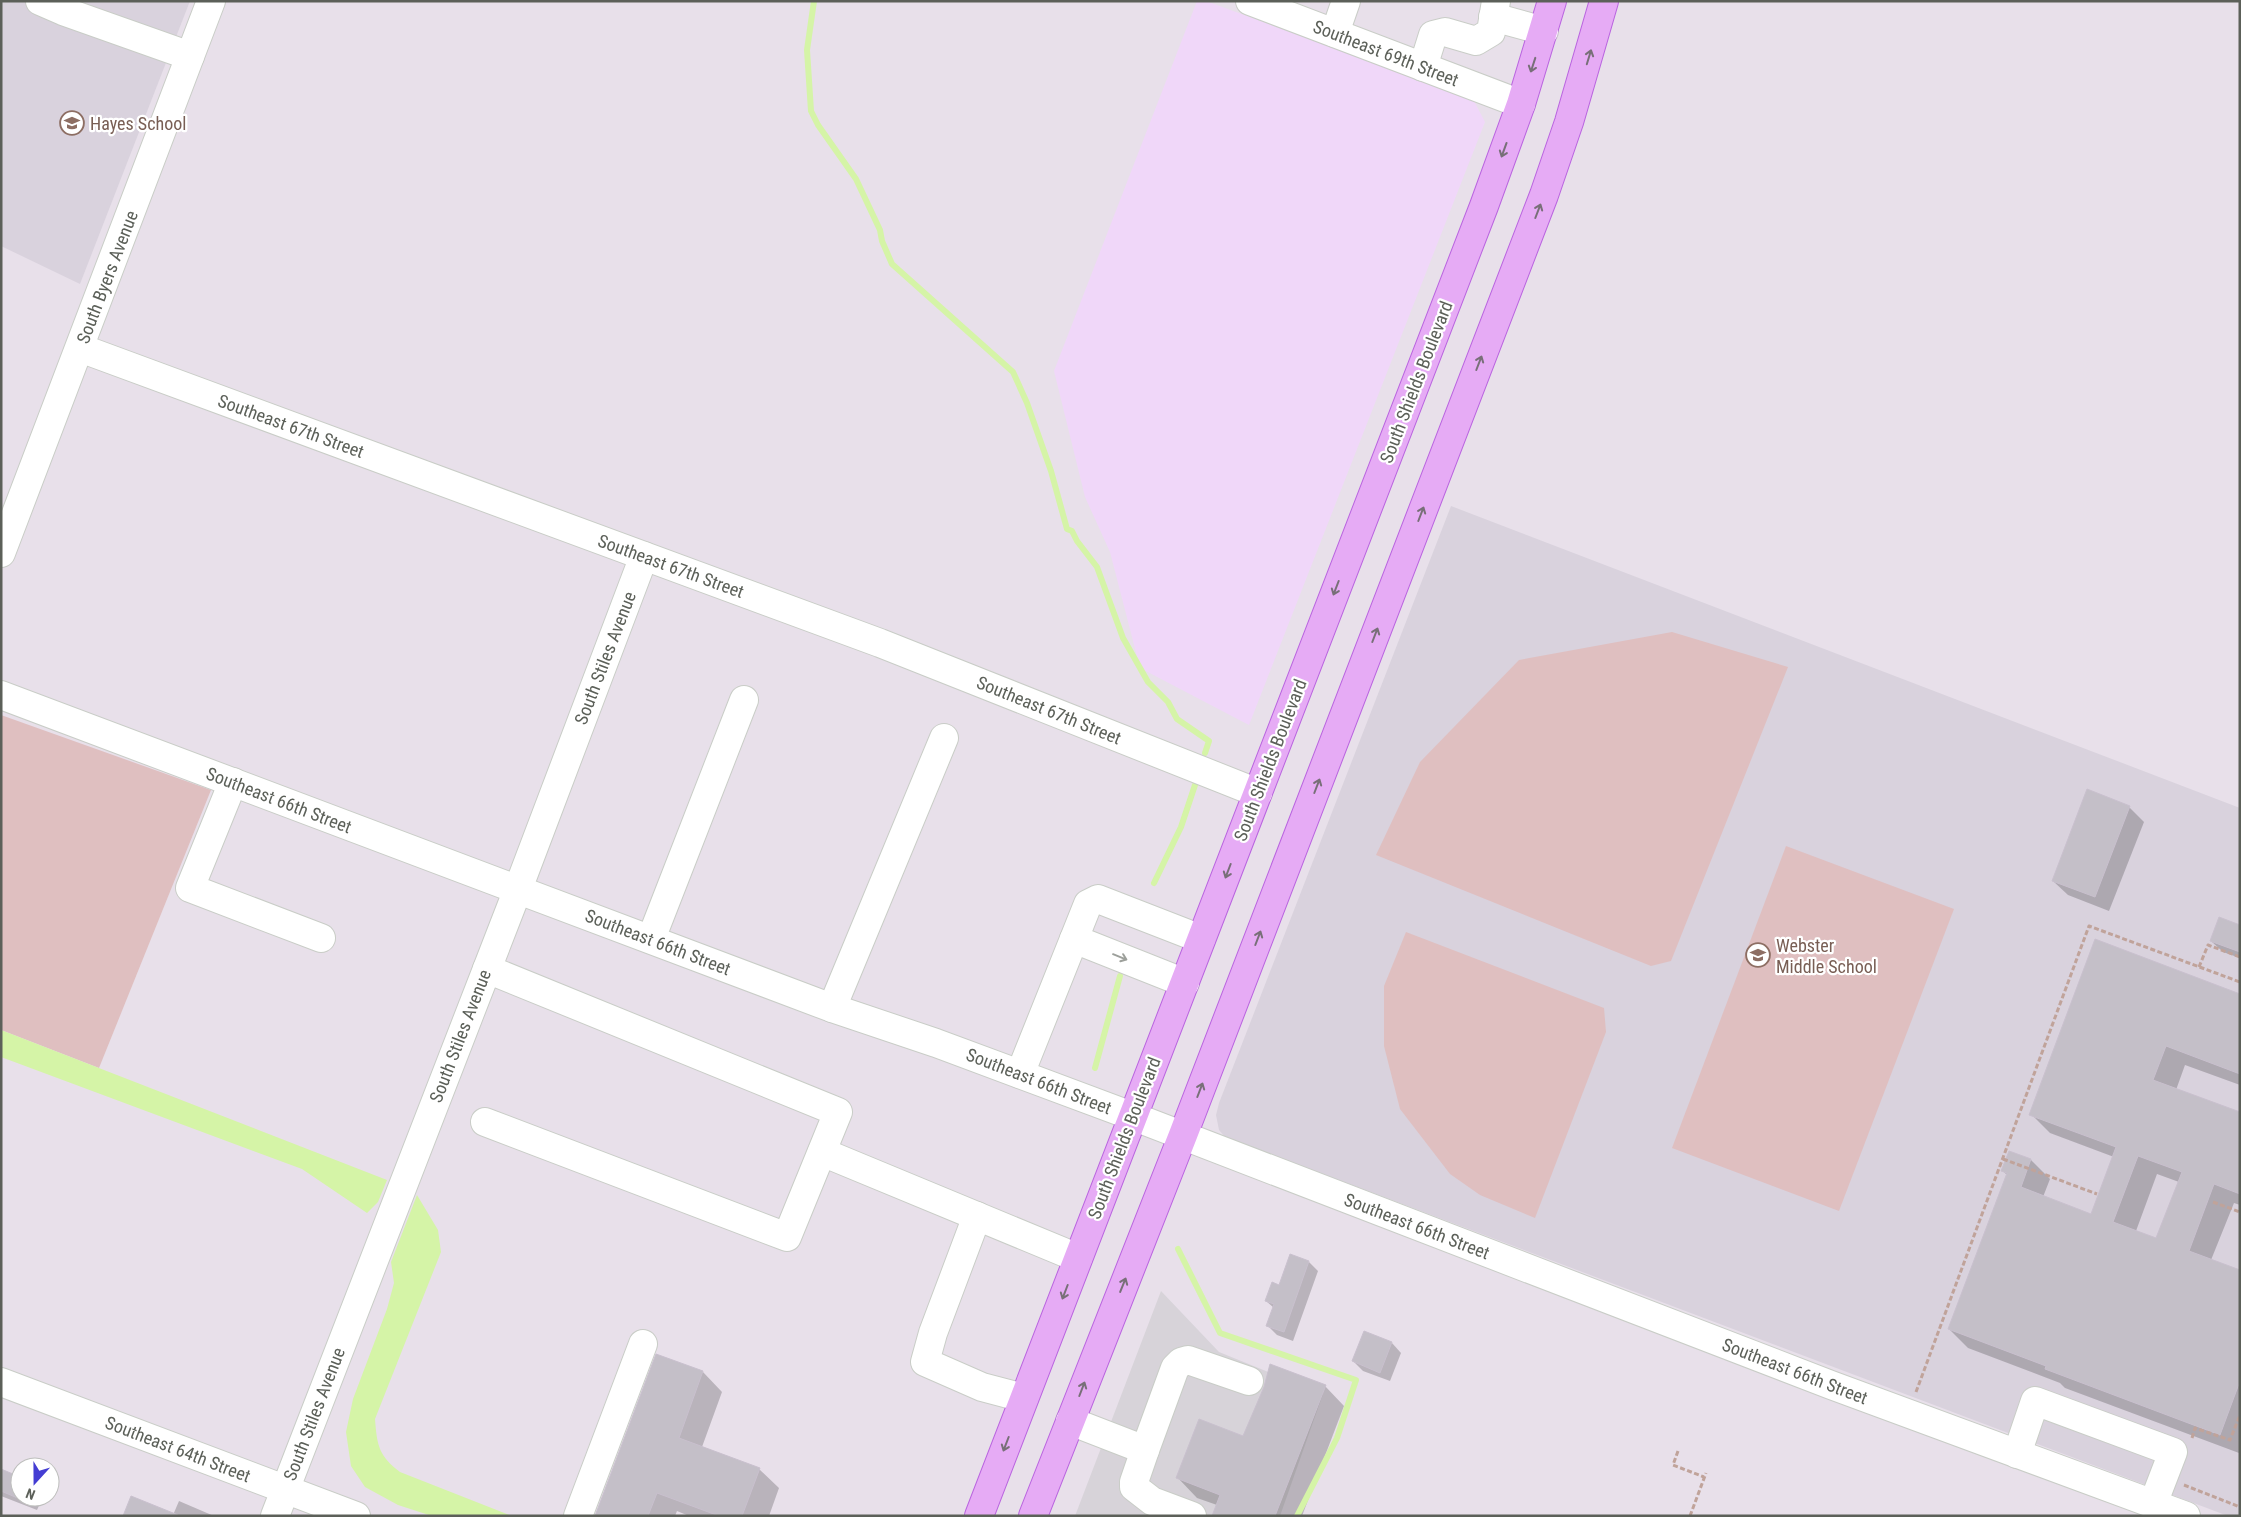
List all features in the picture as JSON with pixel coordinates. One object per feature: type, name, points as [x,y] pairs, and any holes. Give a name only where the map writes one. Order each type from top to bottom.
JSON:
[{"type":"main road","name":"South Shields Boulevard","points":[[979,1516],[1521,104],[1552,1]]},
{"type":"main road","points":[[1033,1516],[1183,1135],[1544,195],[1569,122],[1604,1]]},
{"type":"street","points":[[40,1],[190,56]]},
{"type":"street","name":"South Byers Avenue","points":[[1,553],[211,1]]},
{"type":"street","name":"Southeast 69th Street","points":[[1250,1],[1521,104]]},
{"type":"street","points":[[1335,34],[1346,1]]},
{"type":"street","points":[[1422,67],[1433,34],[1445,32],[1476,41],[1491,32],[1495,9],[1544,31]]},
{"type":"street","name":"Southeast 67th Street","points":[[80,348],[880,643],[1258,793]]},
{"type":"street","name":"South Stiles Avenue","points":[[275,1516],[403,1181],[518,889],[644,556]]},
{"type":"street","name":"Southeast 66th Street","points":[[1,695],[832,1008],[936,1043],[1183,1135],[1908,1414],[2186,1516]]},
{"type":"street","points":[[650,939],[744,700]]},
{"type":"street","points":[[832,1008],[944,738]]},
{"type":"street","points":[[233,782],[190,888],[321,938]]},
{"type":"street","points":[[1020,1074],[1088,904],[1098,899],[1202,939]]},
{"type":"street","points":[[1074,939],[1185,982]]},
{"type":"street","points":[[485,1122],[787,1237],[838,1112],[486,969]]},
{"type":"street","points":[[822,1152],[1078,1258]]},
{"type":"street","points":[[977,1216],[925,1362],[982,1387],[1024,1398]]},
{"type":"street","points":[[578,1516],[643,1344]]},
{"type":"street","points":[[1192,1516],[1152,1502],[1134,1487],[1145,1450],[1175,1368],[1181,1362],[1188,1360],[1249,1381]]},
{"type":"street","name":"Southeast 64th Street","points":[[1,1382],[356,1516]]},
{"type":"street","points":[[2018,1454],[2035,1401],[2172,1452],[2153,1504]]},
{"type":"street","points":[[1070,1421],[1145,1450]]},
{"type":"path","points":[[1908,1414],[2089,926],[2240,982]]},
{"type":"path","points":[[2199,967],[2208,945],[2240,957]]},
{"type":"path","points":[[2003,1159],[2097,1194]]},
{"type":"path","points":[[2213,1202],[2240,1212]]},
{"type":"path","points":[[1678,1451],[1673,1465],[1705,1475],[1690,1516]]},
{"type":"path","points":[[2175,1482],[2240,1506]]},
{"type":"shaded area","name":"Hayes School","points":[[1,1],[190,1],[80,284],[1,246]]},
{"type":"shaded area","points":[[1197,1],[1206,1],[1473,99],[1485,122],[1249,725],[1140,668],[1110,552],[1085,497],[1054,371]]},
{"type":"shaded area","name":"Webster Middle School","points":[[1451,506],[2240,808],[2240,1516],[2228,1516],[1225,1137],[1219,1130],[1216,1115],[1219,1103]]},
{"type":"shaded area","points":[[1672,632],[1788,667],[1671,961],[1651,966],[1376,855],[1420,762],[1519,660]]},
{"type":"shaded area","points":[[1,715],[211,790],[99,1068],[1,1030]]},
{"type":"shaded area","points":[[1786,846],[1954,909],[1839,1211],[1672,1148]]},
{"type":"shaded area","points":[[1406,932],[1604,1008],[1606,1032],[1535,1218],[1480,1195],[1450,1174],[1400,1109],[1384,1046],[1384,986]]},
{"type":"shaded area","points":[[1,1030],[387,1180],[378,1202],[367,1213],[302,1169],[1,1057]]},
{"type":"shaded area","points":[[417,1195],[438,1230],[441,1252],[375,1419],[380,1450],[400,1472],[512,1516],[432,1516],[398,1505],[365,1487],[351,1466],[346,1432],[353,1399],[387,1309],[394,1283],[391,1262]]},
{"type":"shaded area","points":[[1161,1291],[1219,1352],[1323,1394],[1280,1516],[1075,1516]]},
{"type":"building","points":[[2087,789],[2130,806],[2095,897],[2052,881]]},
{"type":"building","points":[[2219,917],[2240,925],[2240,952],[2210,941]]},
{"type":"building","points":[[2095,939],[2240,994],[2240,1074],[2166,1046],[2153,1080],[2240,1112],[2240,1194],[2214,1184],[2189,1251],[2240,1270],[2240,1381],[2220,1435],[2045,1369],[2046,1366],[1948,1329],[2007,1173],[2001,1171],[2009,1151],[2031,1159],[2021,1187],[2091,1214],[2116,1147],[2029,1115]],"holes":[[[2138,1156],[2182,1172],[2156,1238],[2113,1222]]]},
{"type":"building","points":[[1290,1254],[1309,1261],[1284,1332],[1266,1326],[1274,1304],[1265,1301],[1272,1282],[1279,1285]]},
{"type":"building","points":[[1364,1331],[1392,1342],[1380,1373],[1352,1361]]},
{"type":"building","points":[[656,1354],[703,1371],[679,1438],[760,1468],[742,1516],[719,1516],[657,1493],[648,1516],[595,1516]]},
{"type":"building","points":[[1270,1364],[1326,1385],[1275,1516],[1212,1516],[1220,1495],[1176,1478],[1199,1419],[1243,1436],[1264,1387]]},
{"type":"building","points":[[1,1469],[10,1473],[10,1495],[1,1491]]},
{"type":"building","points":[[131,1496],[178,1515],[178,1516],[123,1516]]},
{"type":"waterway","points":[[814,1],[807,50],[811,111],[818,125],[856,179],[880,230],[882,241],[892,264],[1013,372],[1027,403],[1051,471],[1067,529],[1072,531],[1077,541],[1097,567],[1123,638],[1148,682],[1168,702],[1177,719],[1209,741],[1205,753]]},
{"type":"waterway","points":[[1154,883],[1181,827],[1195,785]]},
{"type":"waterway","points":[[1095,1068],[1120,976]]},
{"type":"waterway","points":[[1178,1249],[1220,1333],[1356,1380],[1337,1438],[1297,1516]]},
{"type":"place","name":"Hayes School","points":[[72,123]]},
{"type":"place","name":"Webster Middle School","points":[[1758,955]]}]
